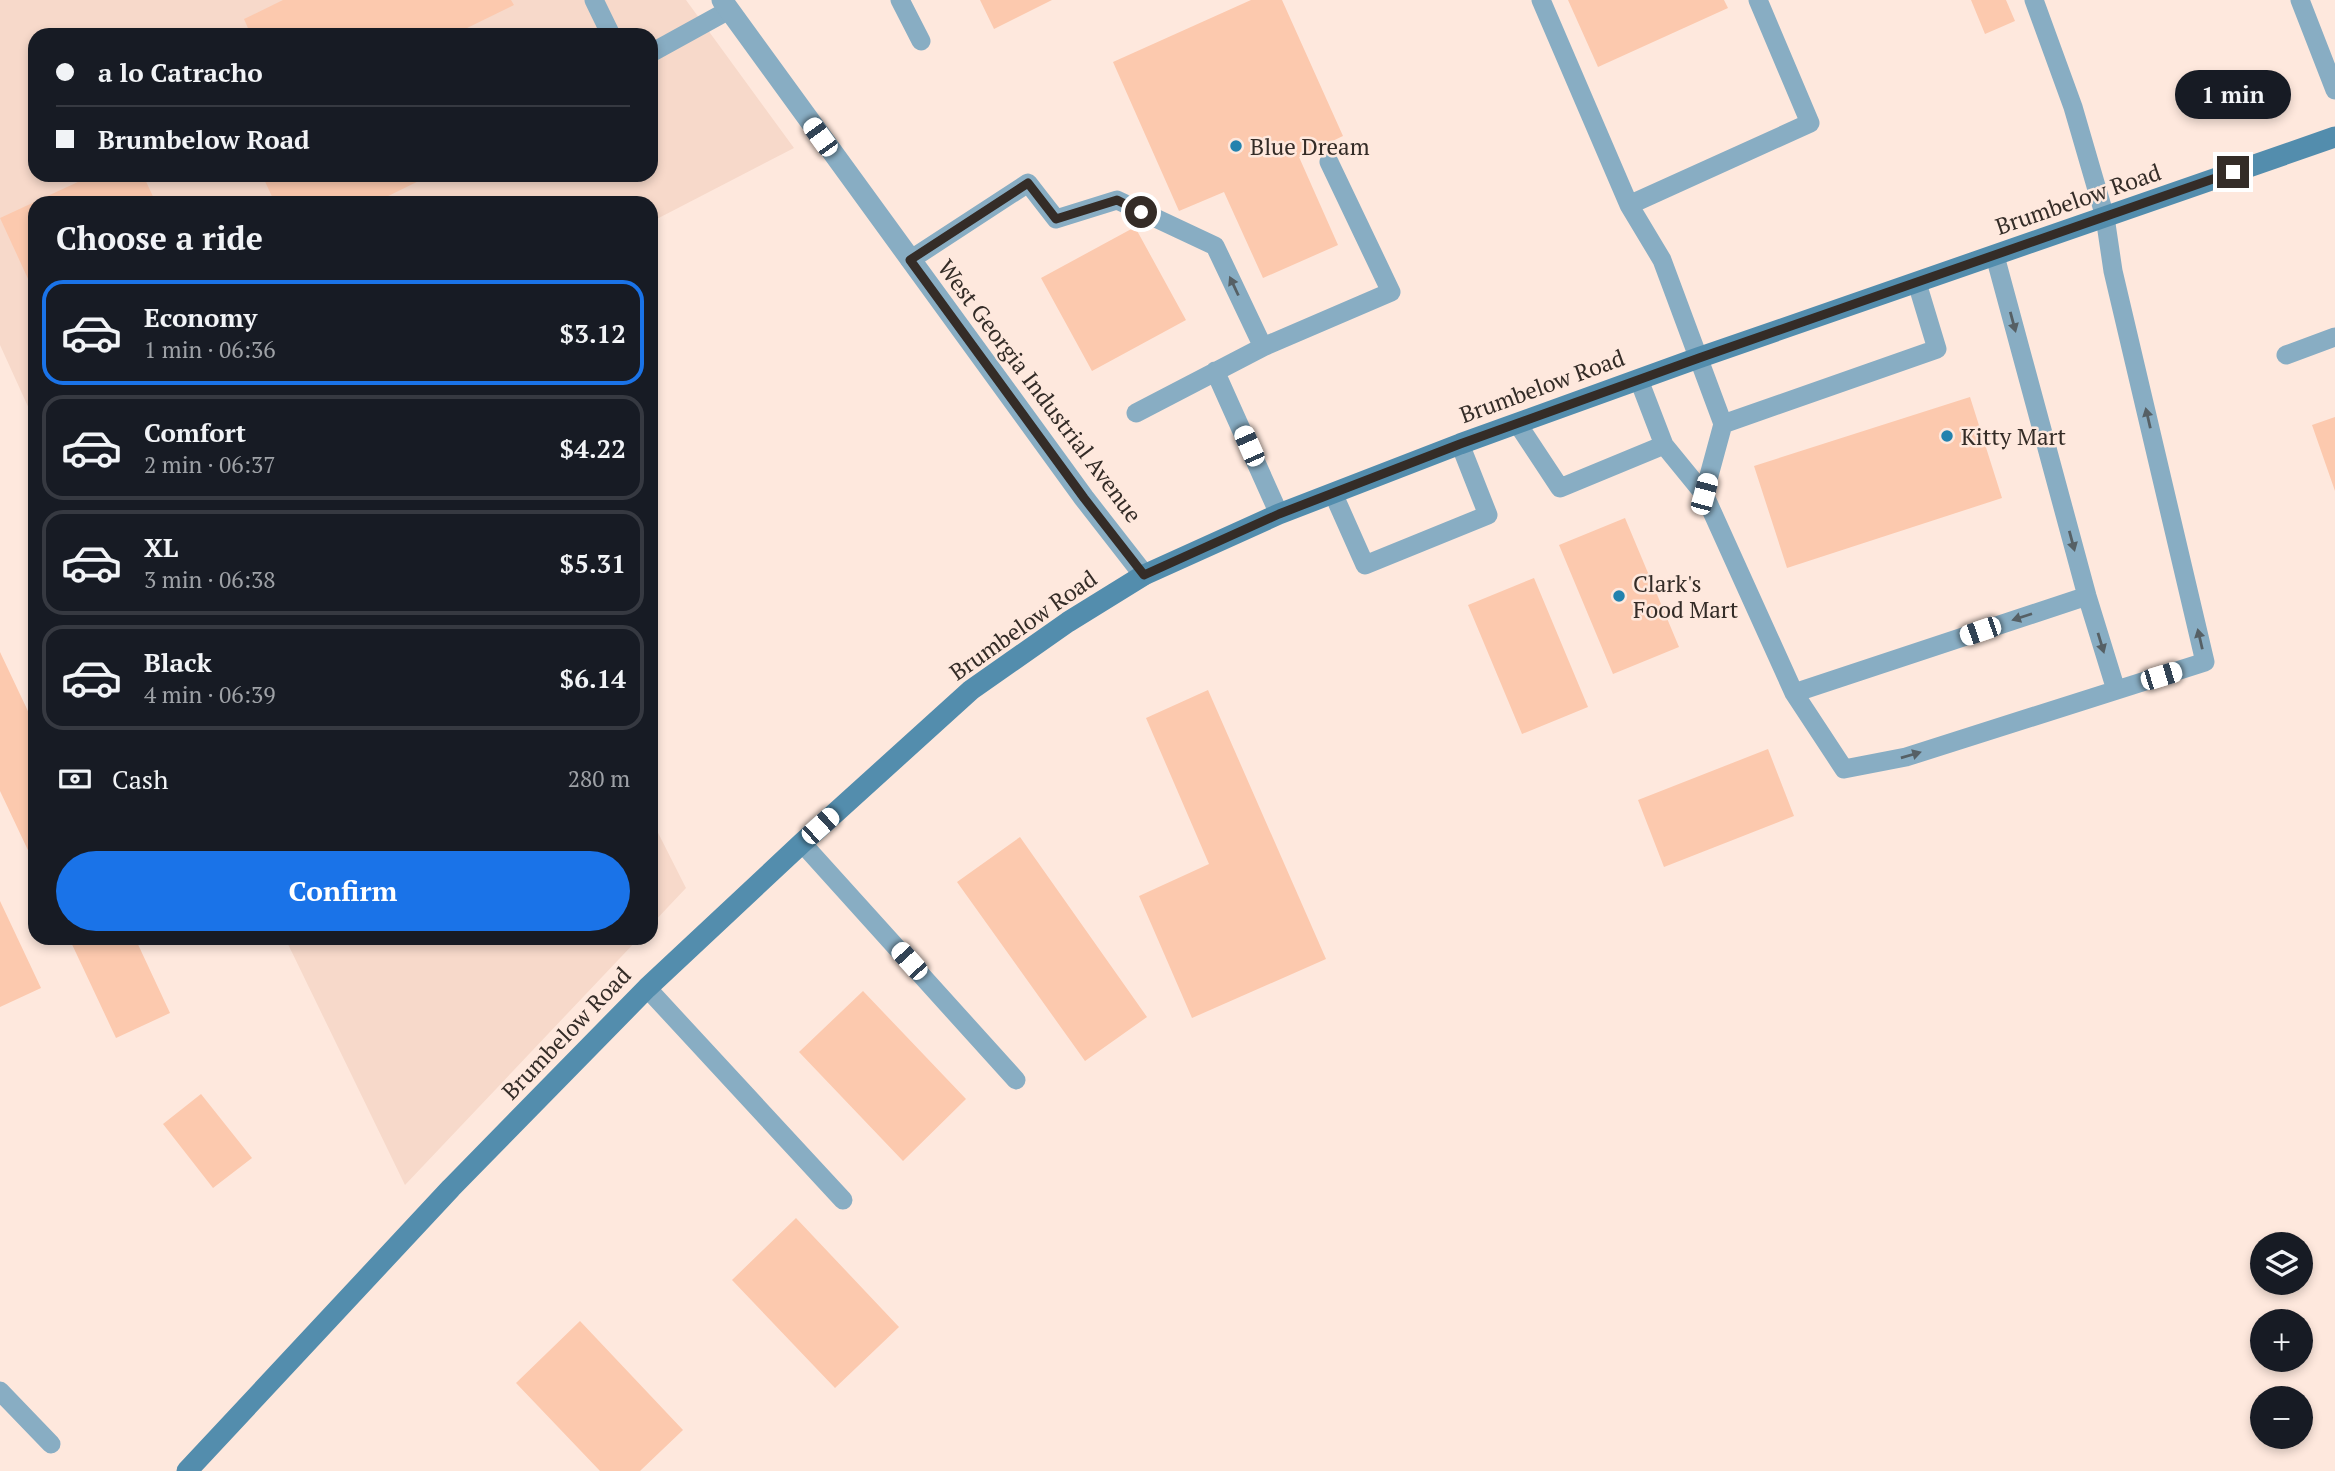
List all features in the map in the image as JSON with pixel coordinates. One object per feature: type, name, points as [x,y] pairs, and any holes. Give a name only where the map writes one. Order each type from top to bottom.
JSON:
[{"type":"street","name":"West Georgia Industrial Avenue","points":[[725,5],[1076,487],[1144,575]]},
{"type":"street","name":"Brumbelow Road","points":[[187,1471],[451,1188],[647,988],[971,690],[1068,622],[1144,575],[1279,514],[1460,444],[2335,136]]},
{"type":"lane","points":[[594,0],[608,28]]},
{"type":"lane","points":[[900,0],[921,41]]},
{"type":"lane","points":[[1541,0],[1629,205],[1662,260],[1723,424],[1704,494]]},
{"type":"lane","points":[[1629,205],[1810,122],[1758,0]]},
{"type":"lane","points":[[1639,380],[1664,445],[1704,494],[1794,693],[1844,769],[1906,757],[2205,662],[2113,271],[2105,217],[2073,107],[2034,0]]},
{"type":"lane","points":[[2300,0],[2335,90]]},
{"type":"lane","points":[[658,48],[725,5]]},
{"type":"lane","points":[[1136,413],[1263,347],[1391,292],[1329,162]]},
{"type":"lane","points":[[910,260],[1028,183],[1056,219],[1117,200],[1215,246],[1263,347]]},
{"type":"lane","points":[[1995,256],[2087,596],[2116,690]]},
{"type":"lane","points":[[1723,424],[1937,349],[1917,283]]},
{"type":"lane","points":[[2286,355],[2335,337]]},
{"type":"lane","points":[[1215,371],[1279,514]]},
{"type":"lane","points":[[1517,424],[1560,488],[1664,445]]},
{"type":"lane","points":[[1333,493],[1365,565],[1488,515],[1460,444]]},
{"type":"lane","points":[[1794,693],[2087,596]]},
{"type":"lane","points":[[802,843],[1016,1080]]},
{"type":"lane","points":[[647,988],[843,1200]]},
{"type":"lane","points":[[0,1391],[51,1444]]},
{"type":"shaded area","points":[[0,0],[686,0],[794,148],[658,218],[658,196],[28,196],[28,407],[0,345]]},
{"type":"shaded area","points":[[658,833],[686,888],[658,918]]},
{"type":"shaded area","points":[[288,945],[632,945],[405,1185]]},
{"type":"building","points":[[283,0],[511,0],[514,5],[467,28],[248,28],[244,19]]},
{"type":"building","points":[[980,0],[1052,0],[994,29]]},
{"type":"building","name":"Blue Dream","points":[[1251,0],[1282,0],[1343,136],[1299,157],[1338,245],[1263,278],[1224,192],[1179,211],[1113,62]]},
{"type":"building","points":[[1568,0],[1724,0],[1728,8],[1598,67]]},
{"type":"building","points":[[1971,0],[2006,0],[2015,21],[1985,34]]},
{"type":"building","points":[[78,182],[146,182],[153,196],[48,196]]},
{"type":"building","points":[[265,182],[417,182],[388,196],[272,196]]},
{"type":"building","points":[[28,205],[28,279],[0,218]]},
{"type":"building","points":[[1135,227],[1186,320],[1092,371],[1041,278]]},
{"type":"building","points":[[1970,397],[2002,498],[1787,568],[1754,466]]},
{"type":"building","points":[[2335,417],[2335,491],[2312,425]]},
{"type":"building","name":"Clark's Food Mart","points":[[1625,518],[1679,647],[1613,674],[1559,545]]},
{"type":"building","points":[[1534,578],[1588,707],[1522,734],[1468,605]]},
{"type":"building","points":[[0,652],[28,711],[28,850],[0,791]]},
{"type":"building","points":[[1208,690],[1326,959],[1192,1018],[1139,896],[1209,864],[1146,718]]},
{"type":"building","points":[[1768,749],[1794,816],[1664,867],[1638,800]]},
{"type":"building","points":[[1020,837],[1147,1017],[1085,1061],[957,882]]},
{"type":"building","points":[[0,901],[41,988],[0,1007]]},
{"type":"building","points":[[72,945],[138,945],[170,1013],[116,1038]]},
{"type":"building","points":[[863,991],[966,1099],[903,1161],[799,1052]]},
{"type":"building","points":[[201,1094],[252,1158],[213,1188],[163,1124]]},
{"type":"building","points":[[796,1218],[899,1327],[835,1388],[732,1280]]},
{"type":"building","points":[[580,1321],[683,1430],[640,1471],[600,1471],[516,1383]]},
{"type":"place","name":"Blue Dream","points":[[1236,146]]},
{"type":"place","name":"Kitty Mart","points":[[1947,436]]},
{"type":"place","name":"Clark's Food Mart","points":[[1619,596]]},
{"type":"route","points":[[1141,212],[1117,200],[1056,219],[1028,183],[910,260],[1084,498],[1144,575],[1279,514],[1460,444],[2233,172]]}]
